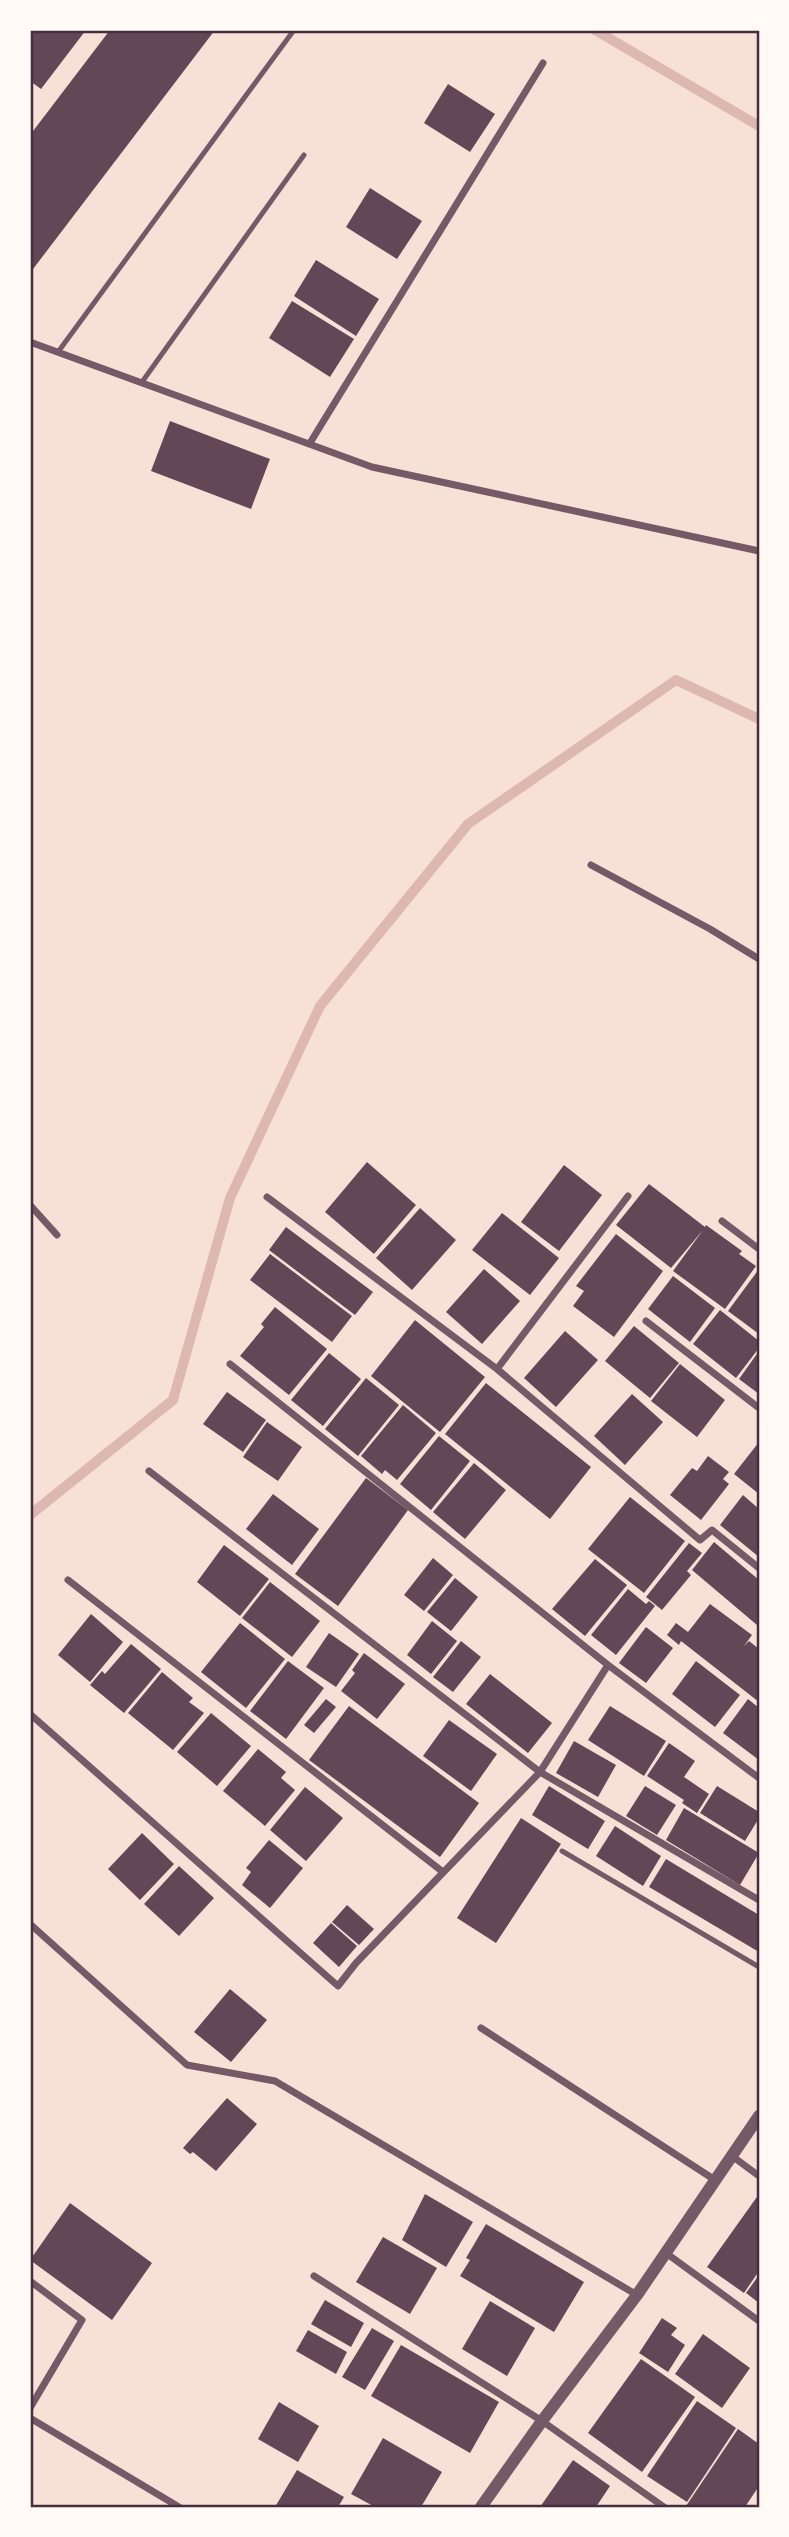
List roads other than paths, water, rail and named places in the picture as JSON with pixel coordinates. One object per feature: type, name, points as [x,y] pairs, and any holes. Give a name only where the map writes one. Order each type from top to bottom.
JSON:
[{"type":"street","points":[[310,443],[542,63]]},
{"type":"street","points":[[30,342],[372,467],[759,551]]},
{"type":"street","points":[[591,865],[710,929],[759,959]]},
{"type":"street","points":[[498,1369],[628,1196]]},
{"type":"street","points":[[267,1197],[498,1369],[701,1540],[712,1530],[759,1567]]},
{"type":"street","points":[[30,1205],[57,1235]]},
{"type":"street","points":[[722,1221],[759,1249]]},
{"type":"street","points":[[646,1321],[759,1408]]},
{"type":"street","points":[[230,1364],[608,1665],[759,1778]]},
{"type":"street","points":[[149,1471],[540,1772],[759,1900]]},
{"type":"street","points":[[68,1580],[443,1872]]},
{"type":"street","points":[[30,1714],[338,1986],[356,1963],[540,1772],[608,1665]]},
{"type":"street","points":[[30,1924],[187,2064],[275,2081],[637,2294]]},
{"type":"street","points":[[481,2028],[715,2180]]},
{"type":"street","points":[[481,2507],[637,2294],[759,2116]]},
{"type":"street","points":[[732,2156],[759,2176]]},
{"type":"street","points":[[665,2252],[759,2321]]},
{"type":"street","points":[[314,2276],[542,2421],[664,2507]]},
{"type":"street","points":[[30,2281],[82,2320],[30,2408]]},
{"type":"street","points":[[30,2418],[179,2507]]},
{"type":"lane","points":[[58,352],[294,30]]},
{"type":"lane","points":[[142,382],[304,155]]},
{"type":"lane","points":[[562,1851],[759,1967]]},
{"type":"waterway","points":[[595,30],[759,126]]},
{"type":"waterway","points":[[30,1515],[173,1400],[230,1198],[320,1006],[468,824],[676,680],[759,719]]}]
